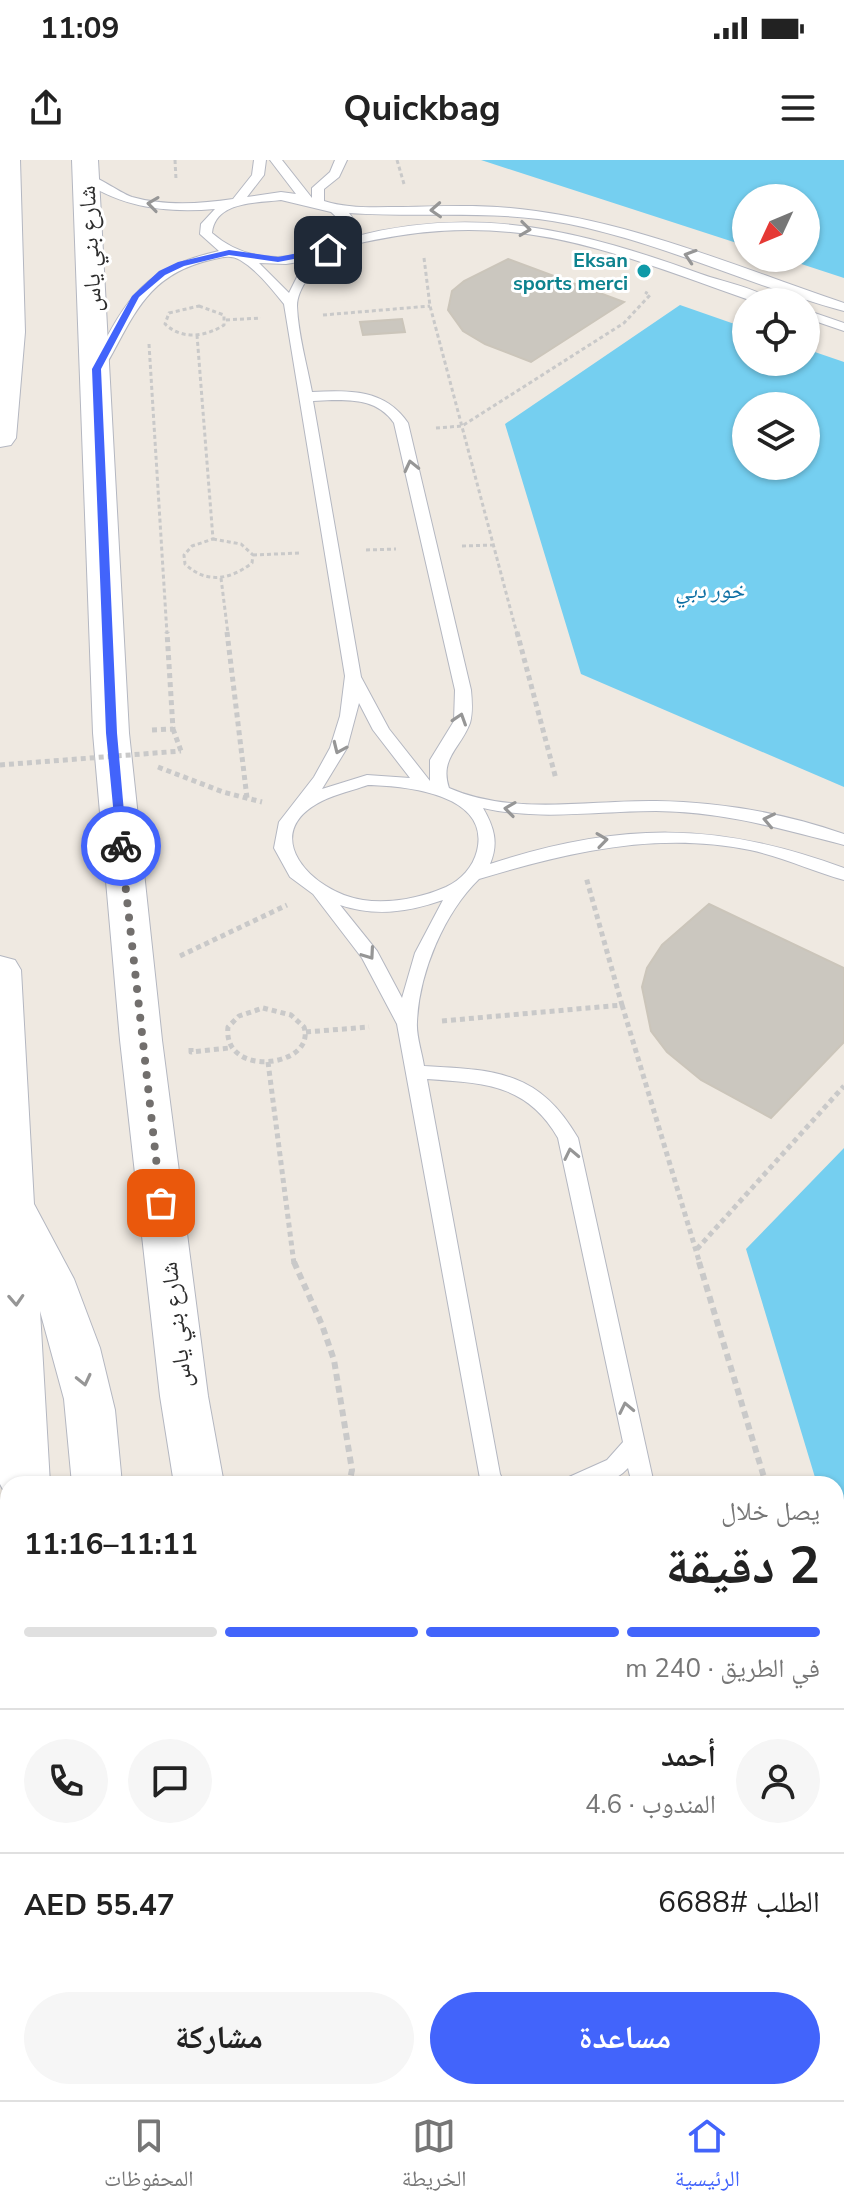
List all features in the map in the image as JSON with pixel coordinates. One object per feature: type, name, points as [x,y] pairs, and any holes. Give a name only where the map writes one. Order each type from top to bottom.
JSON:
[{"type":"main road","points":[[0,438],[7,160]]},
{"type":"main road","name":"شارع بني ياس","points":[[85,169],[97,369],[111,733],[141,1040],[184,1396],[198,1476]]},
{"type":"main road","points":[[0,970],[25,1476]]},
{"type":"main road","points":[[12,1206],[48,1268],[73,1331],[89,1401],[96,1476]]},
{"type":"lane","points":[[260,160],[258,175],[207,224],[206,234],[214,244],[236,254],[270,279],[291,310],[353,676],[352,709],[342,743],[325,777],[286,826],[282,844],[287,863],[300,880],[321,893],[363,905],[409,906],[438,898],[468,880],[577,844],[658,836],[699,838],[781,852],[844,874]]},
{"type":"lane","points":[[276,160],[304,197]]},
{"type":"lane","points":[[318,201],[318,188],[335,174],[341,160]]},
{"type":"lane","points":[[85,169],[107,192],[139,203],[196,207],[281,196],[304,197],[336,208],[346,216],[350,226],[347,236],[304,275],[291,310]]},
{"type":"lane","points":[[336,208],[495,210],[576,221],[613,230],[844,307]]},
{"type":"lane","points":[[97,369],[136,296],[146,284],[181,264],[236,254],[287,259],[419,228],[491,225],[560,234],[732,290]]},
{"type":"lane","points":[[820,319],[844,327]]},
{"type":"lane","points":[[306,397],[336,395],[373,399],[397,414],[403,431],[465,706],[462,721],[436,764],[439,790]]},
{"type":"lane","points":[[353,676],[381,730],[439,790],[472,809],[483,824],[487,842],[484,859],[440,917],[423,950],[407,1024]]},
{"type":"lane","points":[[298,810],[317,796],[354,783],[396,780],[507,809],[565,811],[657,806],[703,809],[749,815],[844,840]]},
{"type":"lane","points":[[321,893],[370,955],[407,1024],[494,1476]]},
{"type":"lane","points":[[417,1072],[509,1082],[548,1105],[561,1121],[568,1138],[641,1476]]},
{"type":"lane","points":[[595,1476],[615,1467],[634,1445]]},
{"type":"path","points":[[419,228],[430,306],[565,811]]},
{"type":"path","points":[[403,431],[462,426],[624,323],[650,295],[637,287]]},
{"type":"path","points":[[165,324],[169,313],[199,306],[218,310],[226,320]]},
{"type":"path","points":[[156,325],[165,324],[176,332],[197,335],[218,330],[226,320],[291,310],[430,306]]},
{"type":"path","points":[[197,335],[213,539]]},
{"type":"path","points":[[0,765],[181,751],[173,729],[149,342]]},
{"type":"path","points":[[253,555],[246,570],[221,578],[195,575],[181,562],[189,547],[213,539],[239,543],[253,555],[494,545]]},
{"type":"path","points":[[221,578],[247,798]]},
{"type":"path","points":[[111,733],[173,729]]},
{"type":"path","points":[[157,767],[247,798],[298,810]]},
{"type":"path","points":[[577,844],[622,1005],[764,1476]]},
{"type":"path","points":[[180,956],[258,917],[321,893]]},
{"type":"path","points":[[306,1032],[622,1005]]},
{"type":"path","points":[[278,1008],[302,1021],[306,1032],[304,1042],[296,1052],[268,1062],[253,1061],[229,1048],[225,1037],[227,1027],[235,1017],[248,1011],[278,1008]]},
{"type":"path","points":[[268,1062],[292,1257],[300,1284],[322,1324],[340,1387],[351,1476]]},
{"type":"path","points":[[696,1250],[844,1086]]},
{"type":"water","points":[[481,160],[844,160],[844,278],[820,270],[820,184],[732,184],[732,241]]},
{"type":"water","name":"خور دبي","points":[[680,305],[732,323],[732,376],[820,376],[820,354],[844,362],[844,787],[581,674],[505,424]]},
{"type":"water","points":[[844,1148],[844,1476],[815,1476],[746,1249]]},
{"type":"building","points":[[508,259],[624,302],[531,362],[485,344],[463,331],[448,310],[452,291],[464,281]]},
{"type":"building","points":[[402,319],[405,332],[363,335],[360,322]]},
{"type":"building","points":[[709,904],[844,968],[844,1042],[771,1118],[701,1080],[667,1052],[651,1031],[642,987],[647,968],[662,945]]},
{"type":"way so far","points":[[121,846],[161,1203]]},
{"type":"place","name":"Eksan sports merci","points":[[644,271]]},
{"type":"route","points":[[121,846],[111,733],[97,369],[136,296],[162,273],[181,264],[229,252],[260,259],[278,259],[328,250]]}]
